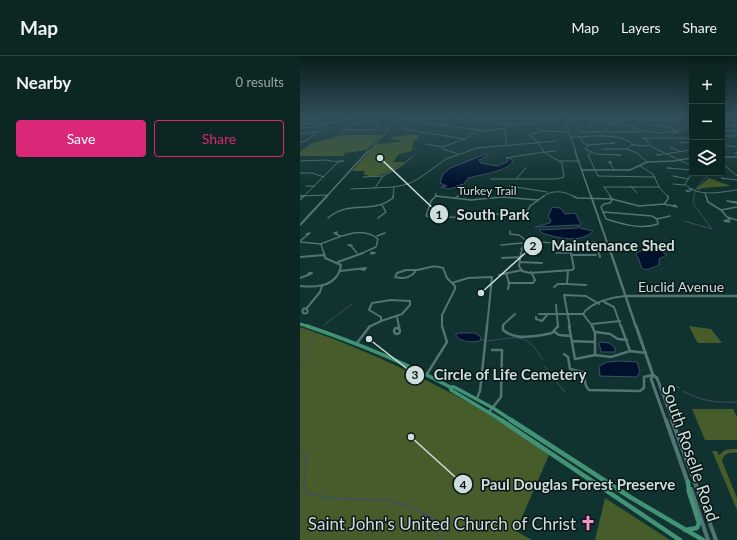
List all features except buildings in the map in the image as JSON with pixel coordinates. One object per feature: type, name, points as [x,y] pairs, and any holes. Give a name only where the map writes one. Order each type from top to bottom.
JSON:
[{"type":"main road","points":[[300,226],[380,139]]},
{"type":"main road","name":"South Roselle Road","points":[[571,139],[653,374],[657,378],[716,540]]},
{"type":"main road","points":[[725,157],[737,157]]},
{"type":"main road","points":[[582,170],[632,169],[648,162],[689,158]]},
{"type":"main road","name":"Euclid Avenue","points":[[626,296],[737,296]]},
{"type":"main road","points":[[300,324],[357,344],[427,374],[450,387],[451,390],[491,410],[630,497],[703,540]]},
{"type":"main road","name":"South Roselle Road","points":[[653,374],[651,378],[708,540]]},
{"type":"main road","points":[[450,387],[454,387],[477,398],[526,436],[642,517],[680,540]]},
{"type":"main road","points":[[685,530],[697,528],[698,523],[688,482]]},
{"type":"street","points":[[300,143],[310,139]]},
{"type":"street","points":[[442,147],[464,139]]},
{"type":"street","points":[[505,139],[506,144]]},
{"type":"street","points":[[491,179],[563,178],[565,176],[563,165],[560,161],[544,152],[533,139]]},
{"type":"street","points":[[581,139],[583,143],[588,145],[612,143]]},
{"type":"street","points":[[607,139],[625,139],[632,145]]},
{"type":"street","points":[[646,139],[649,146]]},
{"type":"street","points":[[663,139],[666,141]]},
{"type":"street","points":[[351,189],[394,187],[418,179],[438,163],[458,154],[477,148],[506,144],[557,141]]},
{"type":"street","points":[[683,142],[689,142]]},
{"type":"street","points":[[425,144],[442,147],[442,149],[458,154]]},
{"type":"street","points":[[588,145],[585,149],[591,153],[617,155]]},
{"type":"street","points":[[627,149],[632,145],[649,146],[689,164]]},
{"type":"street","points":[[725,145],[737,146]]},
{"type":"street","points":[[672,148],[680,152]]},
{"type":"street","points":[[606,149],[627,149],[637,153],[648,162]]},
{"type":"street","points":[[660,155],[689,150]]},
{"type":"street","points":[[506,158],[556,151]]},
{"type":"street","points":[[591,153],[588,155],[594,170],[600,176],[655,177]]},
{"type":"street","points":[[374,188],[384,176],[401,166],[412,157]]},
{"type":"street","points":[[300,200],[338,162],[301,161]]},
{"type":"street","points":[[560,161],[579,161]]},
{"type":"street","points":[[610,163],[614,170]]},
{"type":"street","points":[[640,166],[649,168],[658,182],[659,187],[668,196],[668,199],[664,204]]},
{"type":"street","points":[[725,166],[737,176]]},
{"type":"street","points":[[516,179],[526,168]]},
{"type":"street","points":[[671,168],[689,170]]},
{"type":"street","points":[[300,173],[312,173],[324,177]]},
{"type":"street","points":[[363,176],[384,176]]},
{"type":"street","points":[[685,185],[690,176]]},
{"type":"street","points":[[677,177],[688,179]]},
{"type":"street","points":[[725,179],[737,180]]},
{"type":"street","points":[[673,184],[685,185],[705,193],[737,190]]},
{"type":"street","points":[[306,186],[315,186]]},
{"type":"street","points":[[509,186],[548,193],[565,192],[577,198],[612,199],[639,206],[664,204],[673,206]]},
{"type":"street","points":[[612,199],[604,186],[659,187]]},
{"type":"street","points":[[631,186],[637,194],[640,195]]},
{"type":"street","points":[[328,218],[334,211],[346,207],[382,205],[392,198],[394,187]]},
{"type":"street","points":[[455,198],[465,192]]},
{"type":"street","points":[[436,193],[436,196],[431,200],[426,216],[470,218],[498,214],[526,214],[530,206],[548,193]]},
{"type":"street","points":[[705,193],[707,201],[721,210],[730,219],[737,220]]},
{"type":"street","points":[[300,196],[328,195]]},
{"type":"street","name":"Turkey Trail","points":[[436,196],[471,200],[503,197],[538,200]]},
{"type":"street","points":[[612,199],[610,203],[602,206],[604,217],[606,219],[636,225],[656,225],[658,223],[657,219]]},
{"type":"street","points":[[378,218],[386,212],[382,205]]},
{"type":"street","points":[[721,210],[737,207]]},
{"type":"street","points":[[604,212],[652,216],[657,219],[670,216]]},
{"type":"street","points":[[510,230],[510,234],[519,235],[528,242]]},
{"type":"street","points":[[300,242],[321,244],[340,236],[360,233],[377,236],[382,234]]},
{"type":"street","points":[[300,242],[306,234]]},
{"type":"street","points":[[321,244],[325,258],[338,262],[357,254],[371,252],[378,243],[377,236]]},
{"type":"street","points":[[501,245],[524,244],[528,242],[567,245],[574,248]]},
{"type":"street","points":[[592,242],[597,247],[600,257]]},
{"type":"street","points":[[522,270],[519,266],[521,249],[524,244]]},
{"type":"street","points":[[498,275],[522,270],[532,272],[568,271],[574,268],[571,254],[574,248],[582,245],[608,248]]},
{"type":"street","points":[[351,246],[357,254]]},
{"type":"street","points":[[521,249],[540,250]]},
{"type":"street","points":[[556,253],[596,255]]},
{"type":"street","points":[[300,257],[324,255]]},
{"type":"street","points":[[502,258],[521,257]]},
{"type":"street","points":[[300,286],[322,286],[335,279],[340,271],[341,265],[338,262]]},
{"type":"street","points":[[520,262],[542,263]]},
{"type":"street","points":[[416,270],[414,274],[407,277],[395,277],[395,275],[401,271],[410,269],[416,270],[433,265],[441,267],[447,278],[455,286],[455,289],[444,310],[441,323],[447,337],[447,342],[427,374]]},
{"type":"street","points":[[340,271],[361,269]]},
{"type":"street","points":[[567,284],[568,271]]},
{"type":"street","points":[[509,283],[533,283],[535,280],[532,272]]},
{"type":"street","points":[[506,274],[509,283],[508,289]]},
{"type":"street","points":[[300,278],[308,275]]},
{"type":"street","points":[[452,282],[468,278],[492,277],[480,391],[477,398]]},
{"type":"street","points":[[554,287],[558,284],[586,285]]},
{"type":"street","points":[[306,309],[320,292],[322,286]]},
{"type":"street","points":[[599,304],[586,296],[564,295],[575,359],[595,354],[610,357],[630,351],[646,353]]},
{"type":"street","points":[[539,314],[583,314],[587,309],[604,302],[609,297],[626,296]]},
{"type":"street","points":[[357,344],[364,337],[370,326],[397,317],[408,310],[410,301],[377,301],[372,303],[368,310],[381,317],[381,322]]},
{"type":"street","points":[[604,302],[614,307],[630,351]]},
{"type":"street","points":[[555,332],[558,327],[556,305]]},
{"type":"street","points":[[515,314],[503,325],[503,330],[508,335],[523,336],[555,332],[559,335],[571,336]]},
{"type":"street","points":[[583,314],[592,324],[596,332],[594,342],[595,354]]},
{"type":"street","points":[[536,317],[536,319],[542,321],[547,315]]},
{"type":"street","points":[[397,317],[399,329]]},
{"type":"street","points":[[592,324],[620,321]]},
{"type":"street","points":[[596,332],[610,334],[618,339],[627,340]]},
{"type":"street","points":[[572,341],[594,342]]},
{"type":"street","points":[[491,410],[501,398],[502,350],[492,350]]},
{"type":"street","points":[[564,354],[568,357],[570,369],[583,372],[586,386],[589,390],[640,390],[644,388],[644,378],[653,374]]},
{"type":"green space","points":[[330,139],[378,139],[367,150],[344,153],[343,154],[346,154],[343,156],[300,156],[300,152],[310,144]]},
{"type":"green space","points":[[390,139],[417,139],[413,142],[412,151],[399,154],[393,162],[405,162],[385,174],[373,176],[363,173],[365,171],[352,171],[376,144],[405,141]]},
{"type":"green space","points":[[709,178],[731,186],[702,188],[699,190],[696,189]]},
{"type":"green space","points":[[689,326],[711,329],[722,343],[697,342]]},
{"type":"green space","points":[[300,327],[380,358],[432,383],[507,425],[549,455],[516,531],[532,540],[300,540]]},
{"type":"green space","points":[[692,409],[733,409],[737,417],[737,440],[705,440]]},
{"type":"green space","points":[[737,449],[737,453],[724,456],[722,461],[737,498],[737,510],[712,451],[717,451],[719,455],[725,450]]},
{"type":"green space","points":[[605,498],[670,540],[595,540]]},
{"type":"water","points":[[486,154],[489,155],[479,160],[481,163],[497,166],[507,162],[508,158],[513,160],[511,164],[501,170],[468,178],[464,184],[456,186],[457,187],[448,189],[441,187],[447,186],[440,183],[443,174],[450,168]]},
{"type":"water","points":[[552,207],[560,208],[565,214],[575,213],[581,224],[579,225],[580,228],[593,231],[582,238],[576,239],[555,237],[542,233],[539,230],[578,228],[578,225],[535,227],[550,223],[551,220],[548,217]]},
{"type":"water","points":[[651,241],[656,243],[656,248],[667,255],[659,259],[659,265],[650,269],[645,269],[641,266],[636,253],[649,248],[651,245],[648,242]]},
{"type":"water","points":[[475,333],[481,337],[480,341],[471,342],[462,340],[456,336],[456,334]]},
{"type":"water","points":[[599,343],[609,343],[615,348],[615,352],[601,352]]},
{"type":"water","points":[[607,362],[637,362],[640,371],[637,377],[600,376],[599,366]]},
{"type":"waterway","points":[[695,190],[707,176]]},
{"type":"waterway","points":[[684,221],[712,229],[693,203],[695,191]]},
{"type":"waterway","points":[[324,325],[352,304]]},
{"type":"waterway","points":[[300,368],[304,362],[314,335]]},
{"type":"waterway","points":[[488,341],[520,338],[529,342],[543,360]]},
{"type":"waterway","points":[[544,366],[565,392]]},
{"type":"waterway","points":[[669,385],[680,388]]},
{"type":"waterway","points":[[683,391],[709,401],[737,402]]},
{"type":"waterway","points":[[303,451],[306,460],[304,487],[308,494],[339,499],[386,500],[408,506],[432,518],[435,523],[439,540]]},
{"type":"place","name":"South Park","points":[[380,158]]},
{"type":"place","name":"Maintenance Shed","points":[[481,293]]},
{"type":"place","name":"Circle of Life Cemetery","points":[[369,339]]},
{"type":"place","name":"Paul Douglas Forest Preserve","points":[[411,437]]},
{"type":"place","name":"Saint John's United Church of Christ","points":[[588,523]]}]
